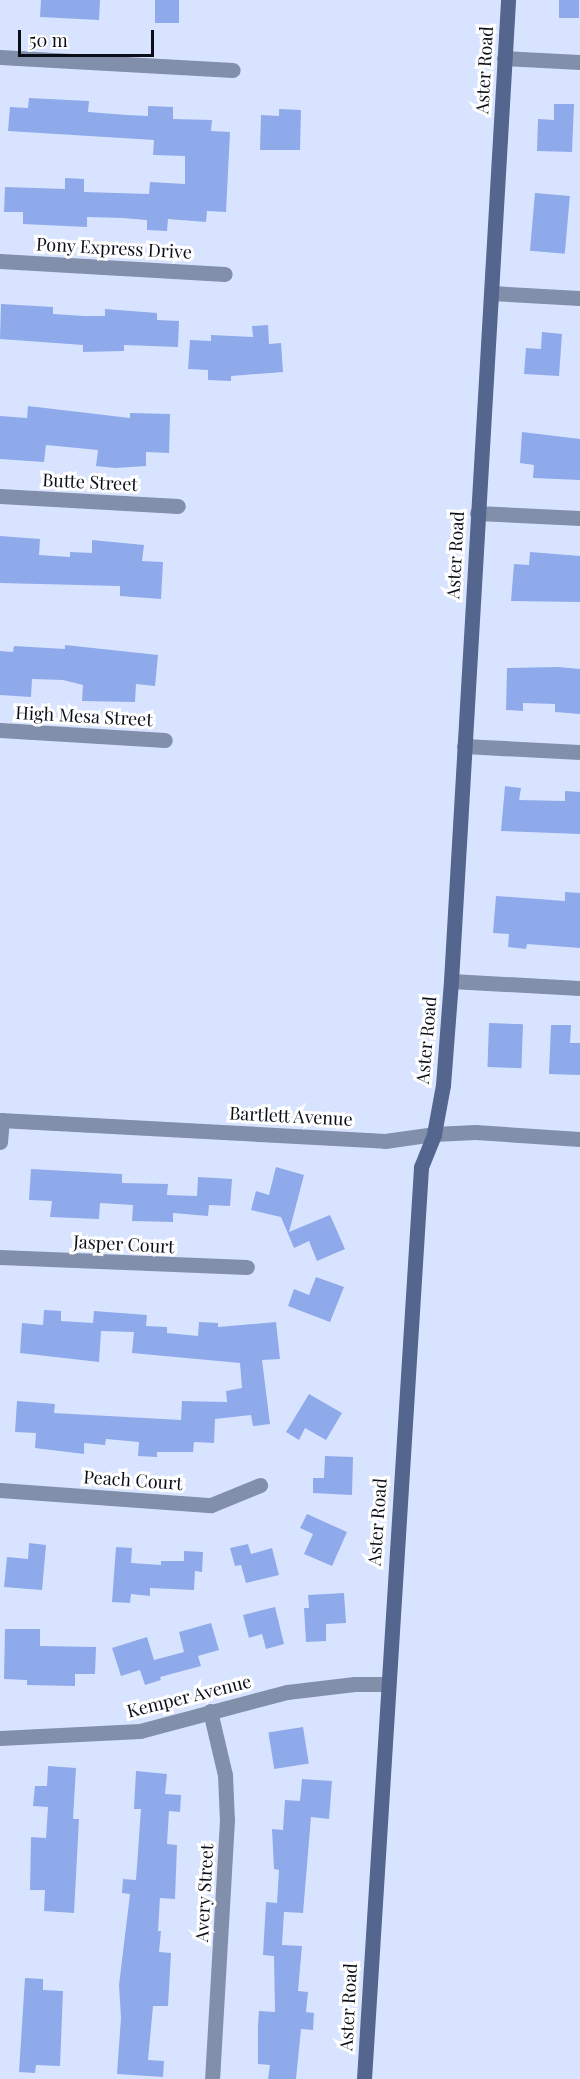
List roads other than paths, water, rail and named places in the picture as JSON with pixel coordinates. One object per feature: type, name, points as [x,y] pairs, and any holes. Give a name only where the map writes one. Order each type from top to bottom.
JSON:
[{"type":"main road","name":"Aster Road","points":[[364,2079],[386,1684],[421,1167],[434,1134],[443,1085],[451,981],[508,0]]},
{"type":"street","points":[[0,57],[234,70]]},
{"type":"street","points":[[504,58],[580,62]]},
{"type":"street","name":"Pony Express Drive","points":[[0,261],[225,274]]},
{"type":"street","points":[[491,293],[580,298]]},
{"type":"street","name":"Butte Street","points":[[0,496],[178,506]]},
{"type":"street","points":[[477,513],[580,518]]},
{"type":"street","name":"High Mesa Street","points":[[0,730],[165,740]]},
{"type":"street","points":[[464,746],[580,752]]},
{"type":"street","points":[[451,981],[580,988]]},
{"type":"street","points":[[0,1142],[1,1120]]},
{"type":"street","name":"Bartlett Avenue","points":[[1,1120],[385,1141],[434,1134],[475,1132],[580,1139]]},
{"type":"street","name":"Jasper Court","points":[[0,1257],[247,1267]]},
{"type":"street","name":"Peach Court","points":[[0,1490],[211,1505],[260,1485]]},
{"type":"street","name":"Kemper Avenue","points":[[0,1738],[140,1731],[210,1711],[311,1689],[386,1684]]},
{"type":"street","name":"Avery Street","points":[[210,1711],[225,1775],[227,1820],[212,2079]]}]
